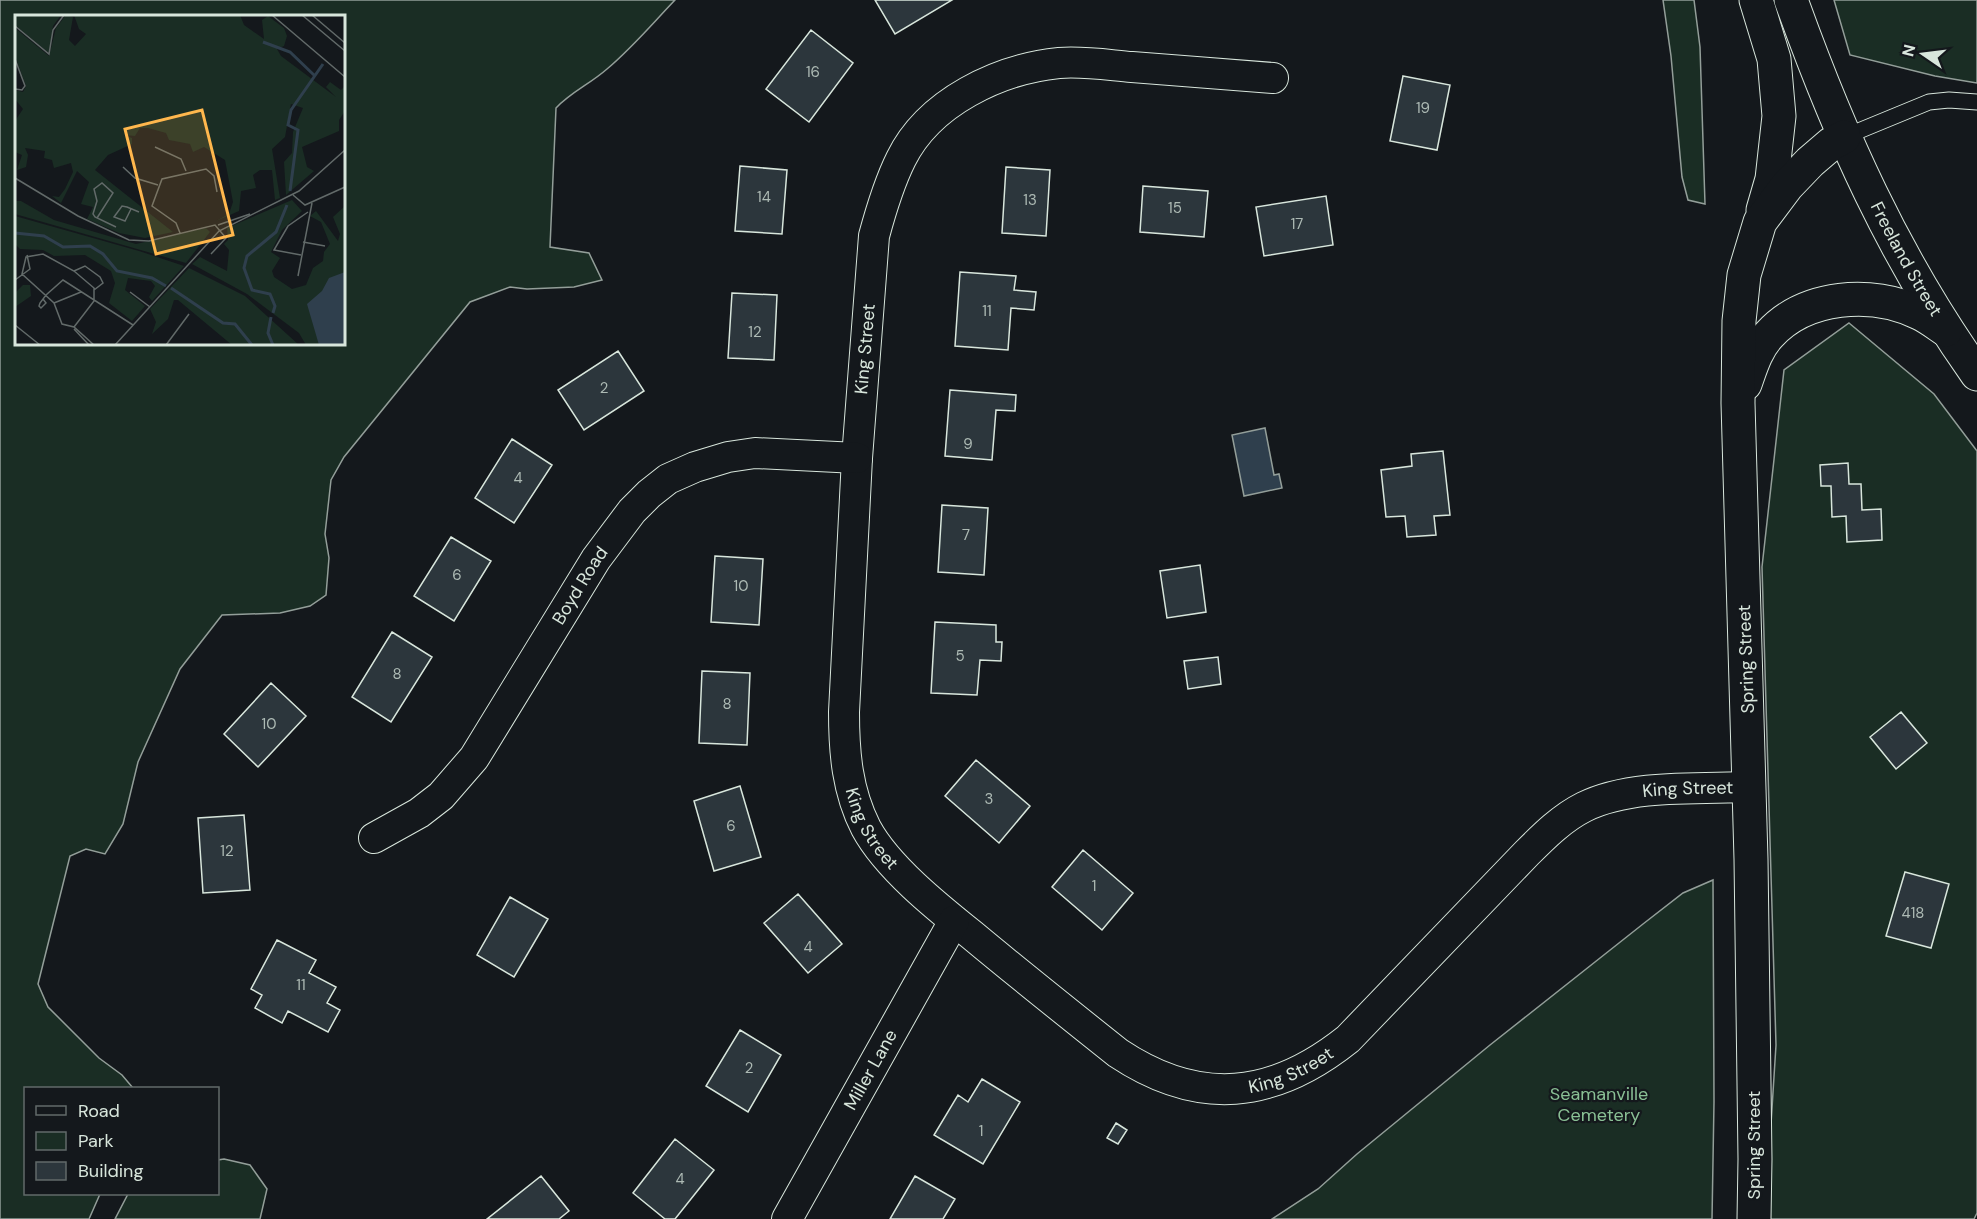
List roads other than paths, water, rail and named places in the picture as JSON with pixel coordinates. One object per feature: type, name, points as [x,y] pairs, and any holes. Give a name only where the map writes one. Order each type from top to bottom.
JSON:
[{"type":"street","points":[[1756,0],[1774,59],[1779,116],[1772,179],[1760,222]]},
{"type":"street","name":"Freeland Street","points":[[1791,0],[1844,137],[1893,240],[1946,330],[1977,374]]},
{"type":"street","name":"King Street","points":[[1273,78],[1061,63],[1003,75],[972,89],[953,101],[928,123],[902,156],[881,209],[874,236],[857,458],[844,724],[844,746],[853,799],[867,829],[879,847],[895,866],[954,921],[1135,1065],[1158,1076],[1192,1086],[1215,1089],[1247,1088],[1269,1084],[1296,1074],[1324,1059],[1348,1039],[1527,853],[1558,824],[1582,807],[1609,796],[1632,792],[1750,787]]},
{"type":"street","name":"Spring Street","points":[[1754,1219],[1750,787],[1738,403],[1739,321],[1744,275],[1760,222],[1787,186],[1810,162],[1831,144],[1844,137]]},
{"type":"street","points":[[1738,403],[1756,354],[1769,335],[1788,320],[1813,307],[1838,299],[1892,304],[1918,312],[1946,330]]},
{"type":"street","name":"Boyd Road","points":[[374,838],[418,813],[441,796],[474,758],[597,559],[632,510],[668,478],[728,457],[755,453],[857,458]]},
{"type":"street","name":"Miller Lane","points":[[787,1219],[954,921]]},
{"type":"lane","points":[[1844,137],[1929,102],[1949,100],[1977,102]]},
{"type":"water","points":[[1265,428],[1274,475],[1279,474],[1282,488],[1244,496],[1232,435]]},
{"type":"park label","name":"Seamanville Cemetery","points":[[1599,1104]]}]
